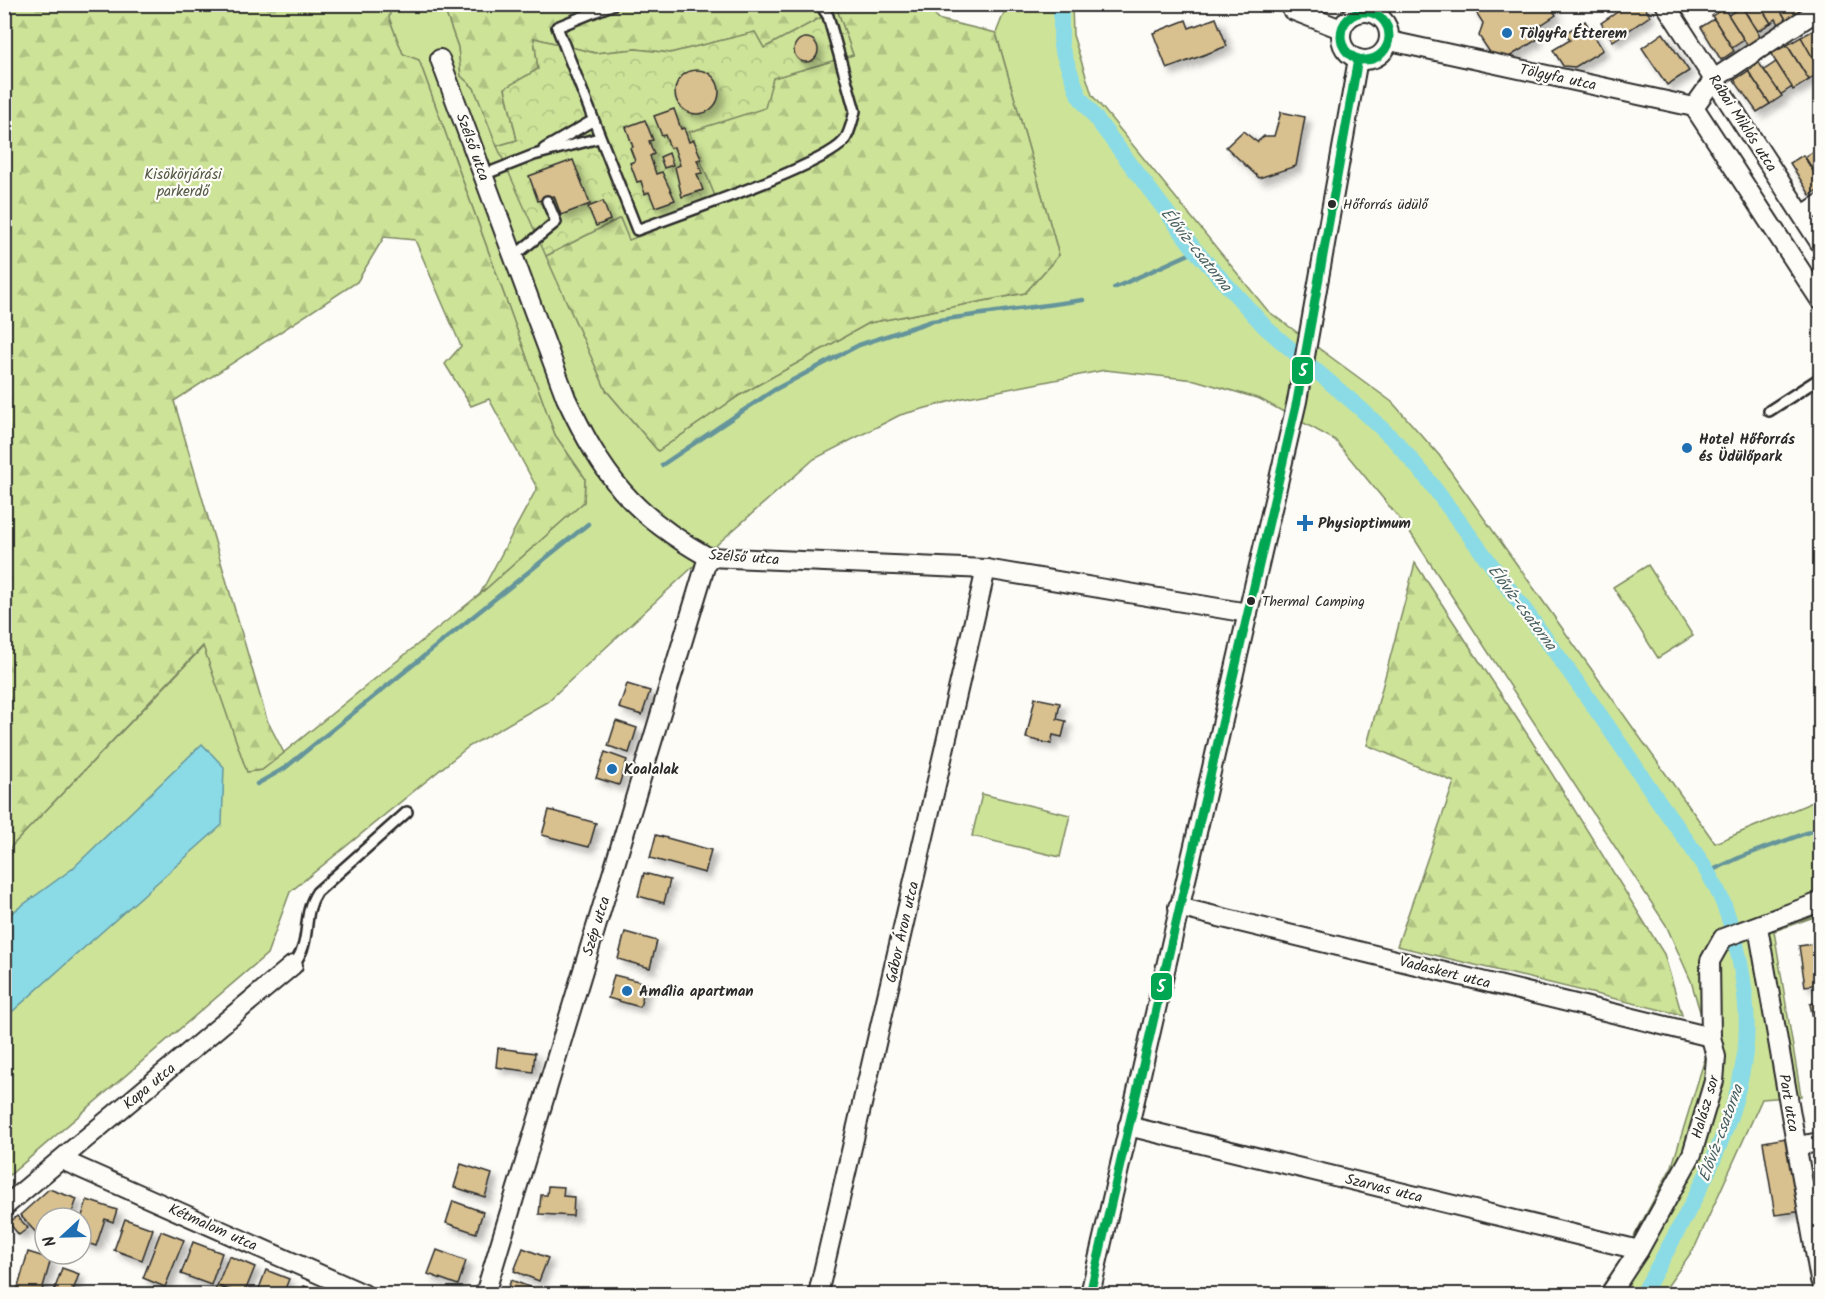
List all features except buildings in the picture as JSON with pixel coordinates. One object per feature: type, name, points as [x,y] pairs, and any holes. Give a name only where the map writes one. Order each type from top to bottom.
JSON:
[{"type":"street","name":"Rábai Miklós utca","points":[[1665,4],[1821,243]]},
{"type":"street","points":[[1371,8],[1387,23],[1390,41],[1378,57],[1358,59],[1346,51],[1341,42],[1341,29],[1347,18],[1371,8]]},
{"type":"street","points":[[1821,9],[1714,79],[1694,106],[1821,300]]},
{"type":"street","points":[[1292,10],[1341,29]]},
{"type":"street","name":"Tölgyfa utca","points":[[1390,41],[1694,106]]},
{"type":"street","name":"Szélső utca","points":[[440,59],[566,398],[589,447],[608,476],[628,500],[656,525],[708,557],[986,569],[1248,613]]},
{"type":"street","points":[[1090,1294],[1300,386],[1358,59]]},
{"type":"street","points":[[1803,215],[1821,204]]},
{"type":"street","name":"Szép utca","points":[[485,1294],[708,557]]},
{"type":"street","name":"Gábor Áron utca","points":[[818,1294],[986,569]]},
{"type":"street","name":"Halász sor","points":[[1610,1294],[1640,1250],[1692,1154],[1714,1081],[1716,1057],[1711,1037],[1710,961],[1723,938],[1821,902]]},
{"type":"street","name":"Vadaskert utca","points":[[1178,907],[1711,1037]]},
{"type":"street","name":"Part utca","points":[[1750,929],[1797,1146],[1821,1280]]},
{"type":"street","name":"Kapa utca","points":[[4,1207],[292,965]]},
{"type":"street","name":"Szarvas utca","points":[[1128,1125],[1640,1250]]},
{"type":"street","points":[[1797,1146],[1821,1142]]},
{"type":"street","name":"Kétmalom utca","points":[[62,1160],[364,1294]]},
{"type":"lane","points":[[614,4],[557,27],[637,230],[816,161],[843,142],[852,127],[855,111],[828,16],[820,4]]},
{"type":"lane","points":[[534,155],[592,120]]},
{"type":"lane","points":[[483,175],[534,155],[599,138]]},
{"type":"lane","points":[[513,257],[556,222],[547,201]]},
{"type":"lane","points":[[1769,411],[1821,378]]},
{"type":"lane","points":[[292,965],[303,952],[308,906],[317,892],[407,812]]},
{"type":"green space","name":"Kisökörjárási parkerdő","points":[[5,4],[391,5],[389,18],[403,54],[419,60],[555,435],[585,478],[584,502],[480,594],[537,488],[489,399],[471,406],[445,364],[461,346],[415,240],[384,237],[357,282],[174,401],[267,720],[284,753],[262,770],[247,772],[203,646],[5,853]]},
{"type":"green space","points":[[391,5],[443,5],[458,47],[461,76],[474,88],[606,390],[658,451],[740,395],[869,323],[1025,293],[1059,255],[996,33],[1007,5],[1072,5],[1073,35],[1092,95],[1268,311],[1392,402],[1439,455],[1715,843],[1820,799],[1820,915],[1774,931],[1801,1096],[1762,1099],[1695,1247],[1662,1294],[1597,1294],[1625,1253],[1672,1166],[1706,1055],[1701,1015],[1691,981],[1666,925],[1408,529],[1335,440],[1260,399],[1195,380],[1105,370],[963,398],[900,415],[814,459],[722,540],[547,702],[468,747],[290,892],[267,954],[5,1179],[5,853],[204,646],[247,772],[262,770],[480,594],[584,502],[585,478],[555,435],[419,60],[403,54],[389,18]]},
{"type":"green space","points":[[443,5],[931,5],[937,19],[996,33],[1059,255],[1025,293],[869,323],[740,395],[658,451],[606,390],[546,256],[620,218],[629,239],[719,206],[688,132],[764,108],[773,78],[853,55],[837,9],[764,48],[755,32],[670,53],[636,49],[595,53],[534,38],[538,69],[505,89],[517,140],[497,146],[474,88],[461,76],[458,47]]},
{"type":"green space","points":[[837,9],[853,55],[773,78],[765,108],[689,132],[719,206],[629,240],[620,218],[546,256],[497,146],[517,140],[505,88],[538,69],[534,38],[595,53],[636,49],[670,53],[755,32],[764,48]]},
{"type":"green space","points":[[1415,563],[1531,740],[1664,954],[1682,1015],[1397,946],[1454,782],[1367,745]]},
{"type":"green space","points":[[1648,565],[1693,636],[1658,658],[1613,587]]},
{"type":"green space","points":[[982,794],[1070,815],[1060,857],[972,836]]},
{"type":"water","points":[[202,744],[224,767],[222,825],[5,1018],[5,918],[72,869]]},
{"type":"waterway","name":"Élővíz-csatorna","points":[[1061,4],[1061,47],[1079,96],[1196,251],[1266,328],[1361,409],[1397,443],[1426,477],[1597,710],[1718,890],[1730,921],[1743,978],[1746,1036],[1739,1086],[1730,1117],[1705,1178],[1643,1294]]},
{"type":"waterway","points":[[1114,288],[1196,251]]},
{"type":"waterway","points":[[662,465],[774,390],[859,345],[932,321],[1083,300]]},
{"type":"waterway","points":[[257,784],[285,768],[588,524]]},
{"type":"waterway","points":[[1706,873],[1743,856],[1820,828]]},
{"type":"transit line","name":"5","points":[[1360,12],[1370,12],[1385,22],[1389,36],[1388,45],[1379,56],[1370,60],[1360,60],[1345,50],[1341,41],[1341,31],[1351,16],[1360,12]]},
{"type":"transit line","name":"5","points":[[1090,1294],[1297,401],[1358,59]]},
{"type":"place","name":"Tölgyfa Étterem","points":[[1507,33]]},
{"type":"place","name":"Hőforrás üdülő","points":[[1332,204]]},
{"type":"place","name":"Hotel Hőforrás és Üdülőpark","points":[[1687,448]]},
{"type":"place","name":"Physioptimum","points":[[1305,523]]},
{"type":"place","name":"Thermal Camping","points":[[1251,601]]},
{"type":"place","name":"Koalalak","points":[[612,769]]},
{"type":"place","name":"Amália apartman","points":[[627,991]]}]
